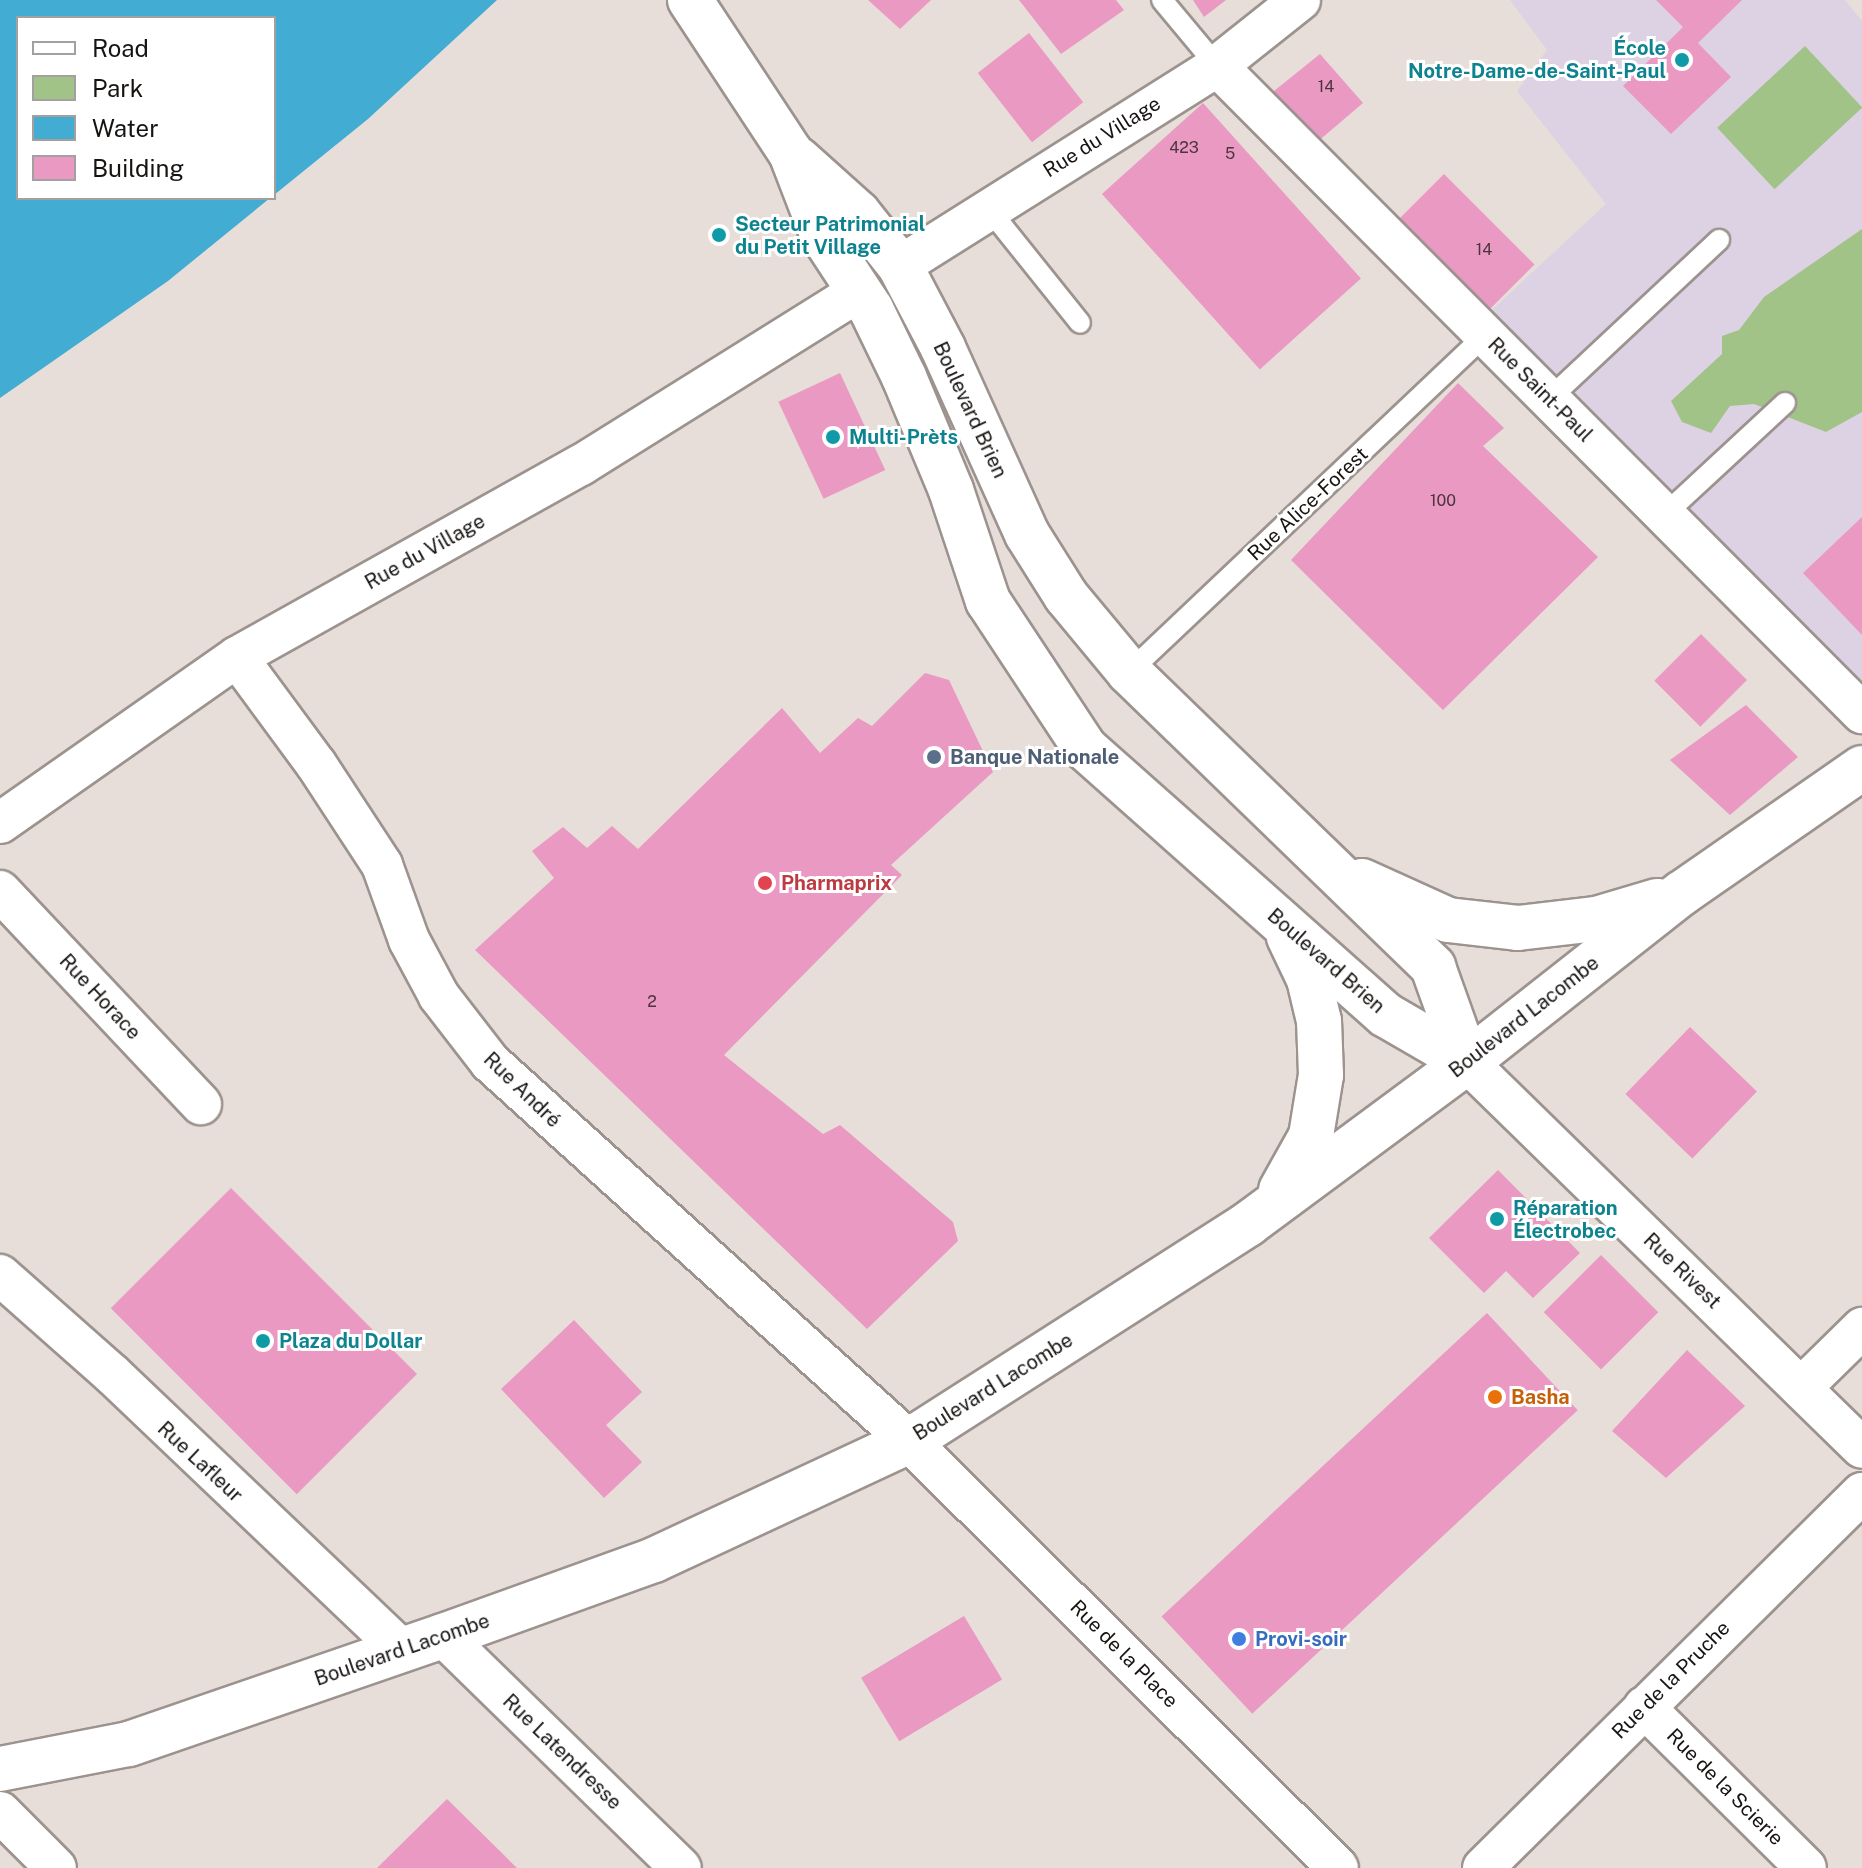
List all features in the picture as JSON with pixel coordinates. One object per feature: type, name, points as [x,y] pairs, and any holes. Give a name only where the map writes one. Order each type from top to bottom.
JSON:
[{"type":"main road","name":"Boulevard Brien","points":[[696,9],[791,153],[823,236],[871,309],[922,419],[988,601],[1085,748],[1386,1015],[1467,1062]]},
{"type":"main road","name":"Boulevard Brien","points":[[791,153],[858,213],[900,266],[943,348],[1027,534],[1066,596],[1129,672],[1340,871],[1433,967],[1467,1062]]},
{"type":"main road","name":"Boulevard Lacombe","points":[[0,1769],[129,1744],[654,1560],[909,1441],[1274,1203],[1467,1062],[1682,893],[1862,768]]},
{"type":"main road","points":[[1340,871],[1448,920],[1518,928],[1596,919],[1682,893]]},
{"type":"main road","points":[[1274,1203],[1311,1136],[1321,1075],[1319,1021],[1309,979],[1283,923]]},
{"type":"street","name":"Rue du Village","points":[[900,266],[1217,66],[1300,0]]},
{"type":"street","name":"Rue Saint-Paul","points":[[1217,66],[1862,713]]},
{"type":"street","name":"Rue du Village","points":[[0,823],[237,657],[581,465],[858,292]]},
{"type":"street","name":"Rue André","points":[[237,657],[316,764],[382,865],[409,940],[439,996],[490,1062],[909,1441]]},
{"type":"street","name":"Rue Horace","points":[[0,891],[201,1104]]},
{"type":"street","name":"Rue Rivest","points":[[1467,1062],[1862,1448]]},
{"type":"street","name":"Rue Lafleur","points":[[0,1275],[112,1374],[401,1649]]},
{"type":"street","points":[[1801,1388],[1862,1328]]},
{"type":"street","name":"Rue de la Place","points":[[909,1441],[1338,1868]]},
{"type":"street","name":"Rue de la Pruche","points":[[1483,1868],[1862,1493]]},
{"type":"street","name":"Rue Latendresse","points":[[443,1636],[681,1868]]},
{"type":"street","name":"Rue de la Scierie","points":[[1644,1707],[1806,1868]]},
{"type":"street","points":[[0,1812],[56,1868]]},
{"type":"lane","points":[[1162,0],[1217,66]]},
{"type":"lane","points":[[988,208],[1080,323]]},
{"type":"lane","points":[[1549,399],[1719,240]]},
{"type":"lane","name":"Rue Alice-Forest","points":[[1129,672],[1485,335]]},
{"type":"lane","points":[[1664,515],[1785,403]]},
{"type":"shaded area","points":[[1510,0],[1845,0],[1862,21],[1862,713],[1481,320],[1606,204],[1517,91],[1547,50]]},
{"type":"green space","points":[[1805,46],[1862,108],[1775,189],[1717,128]]},
{"type":"green space","points":[[1862,229],[1862,412],[1826,432],[1754,404],[1730,406],[1711,433],[1682,422],[1671,401],[1722,354],[1722,336],[1739,330],[1764,297]]},
{"type":"water","points":[[0,0],[497,0],[368,119],[276,193],[276,16],[16,16],[16,200],[268,200],[168,281],[0,398]]},
{"type":"building","points":[[868,0],[931,0],[900,29]]},
{"type":"building","points":[[1019,0],[1116,0],[1124,10],[1061,54]]},
{"type":"building","points":[[1193,0],[1226,0],[1204,17]]},
{"type":"building","name":"École Notre-Dame-de-Saint-Paul","points":[[1656,0],[1742,0],[1698,43],[1731,77],[1671,134],[1623,86],[1683,27]]},
{"type":"building","points":[[1029,33],[1083,102],[1032,142],[978,73]]},
{"type":"building","points":[[1320,54],[1363,103],[1309,149],[1266,105],[1274,91]]},
{"type":"building","points":[[1203,103],[1361,278],[1260,369],[1102,194]]},
{"type":"building","points":[[1444,174],[1535,265],[1489,310],[1399,219]]},
{"type":"building","name":"Multi-Prèts","points":[[840,373],[885,470],[824,499],[778,402]]},
{"type":"building","points":[[1458,383],[1504,428],[1483,446],[1598,557],[1443,710],[1291,560]]},
{"type":"building","points":[[1862,517],[1862,635],[1803,573]]},
{"type":"building","points":[[1701,634],[1747,680],[1700,727],[1654,681]]},
{"type":"building","points":[[925,673],[949,680],[993,772],[891,865],[902,875],[724,1055],[823,1134],[840,1125],[953,1222],[958,1241],[867,1329],[475,950],[554,878],[532,851],[563,827],[587,848],[612,826],[638,849],[782,708],[820,753],[858,718],[872,726]]},
{"type":"building","points":[[1746,705],[1798,757],[1730,815],[1670,760]]},
{"type":"building","points":[[1690,1027],[1757,1092],[1692,1159],[1625,1094]]},
{"type":"building","name":"Réparation Électrobec","points":[[1498,1170],[1580,1253],[1533,1298],[1506,1271],[1484,1293],[1429,1238]]},
{"type":"building","name":"Plaza du Dollar","points":[[231,1188],[417,1374],[297,1494],[111,1308]]},
{"type":"building","points":[[1601,1255],[1658,1312],[1601,1370],[1544,1312]]},
{"type":"building","points":[[1487,1313],[1578,1410],[1252,1714],[1162,1616]]},
{"type":"building","points":[[574,1320],[642,1392],[606,1425],[642,1462],[604,1498],[501,1389]]},
{"type":"building","points":[[1687,1350],[1745,1406],[1666,1478],[1612,1431]]},
{"type":"building","points":[[964,1616],[1002,1679],[899,1741],[861,1678]]},
{"type":"building","points":[[447,1799],[517,1868],[377,1868]]},
{"type":"place","name":"École Notre-Dame-de-Saint-Paul","points":[[1682,60]]},
{"type":"place","name":"Secteur Patrimonial du Petit Village","points":[[719,235]]},
{"type":"place","name":"Multi-Prèts","points":[[833,437]]},
{"type":"place","name":"Banque Nationale","points":[[934,757]]},
{"type":"place","name":"Pharmaprix","points":[[765,883]]},
{"type":"place","name":"Réparation Électrobec","points":[[1497,1219]]},
{"type":"place","name":"Plaza du Dollar","points":[[263,1341]]},
{"type":"place","name":"Basha","points":[[1495,1397]]},
{"type":"place","name":"Provi-soir","points":[[1239,1639]]}]
